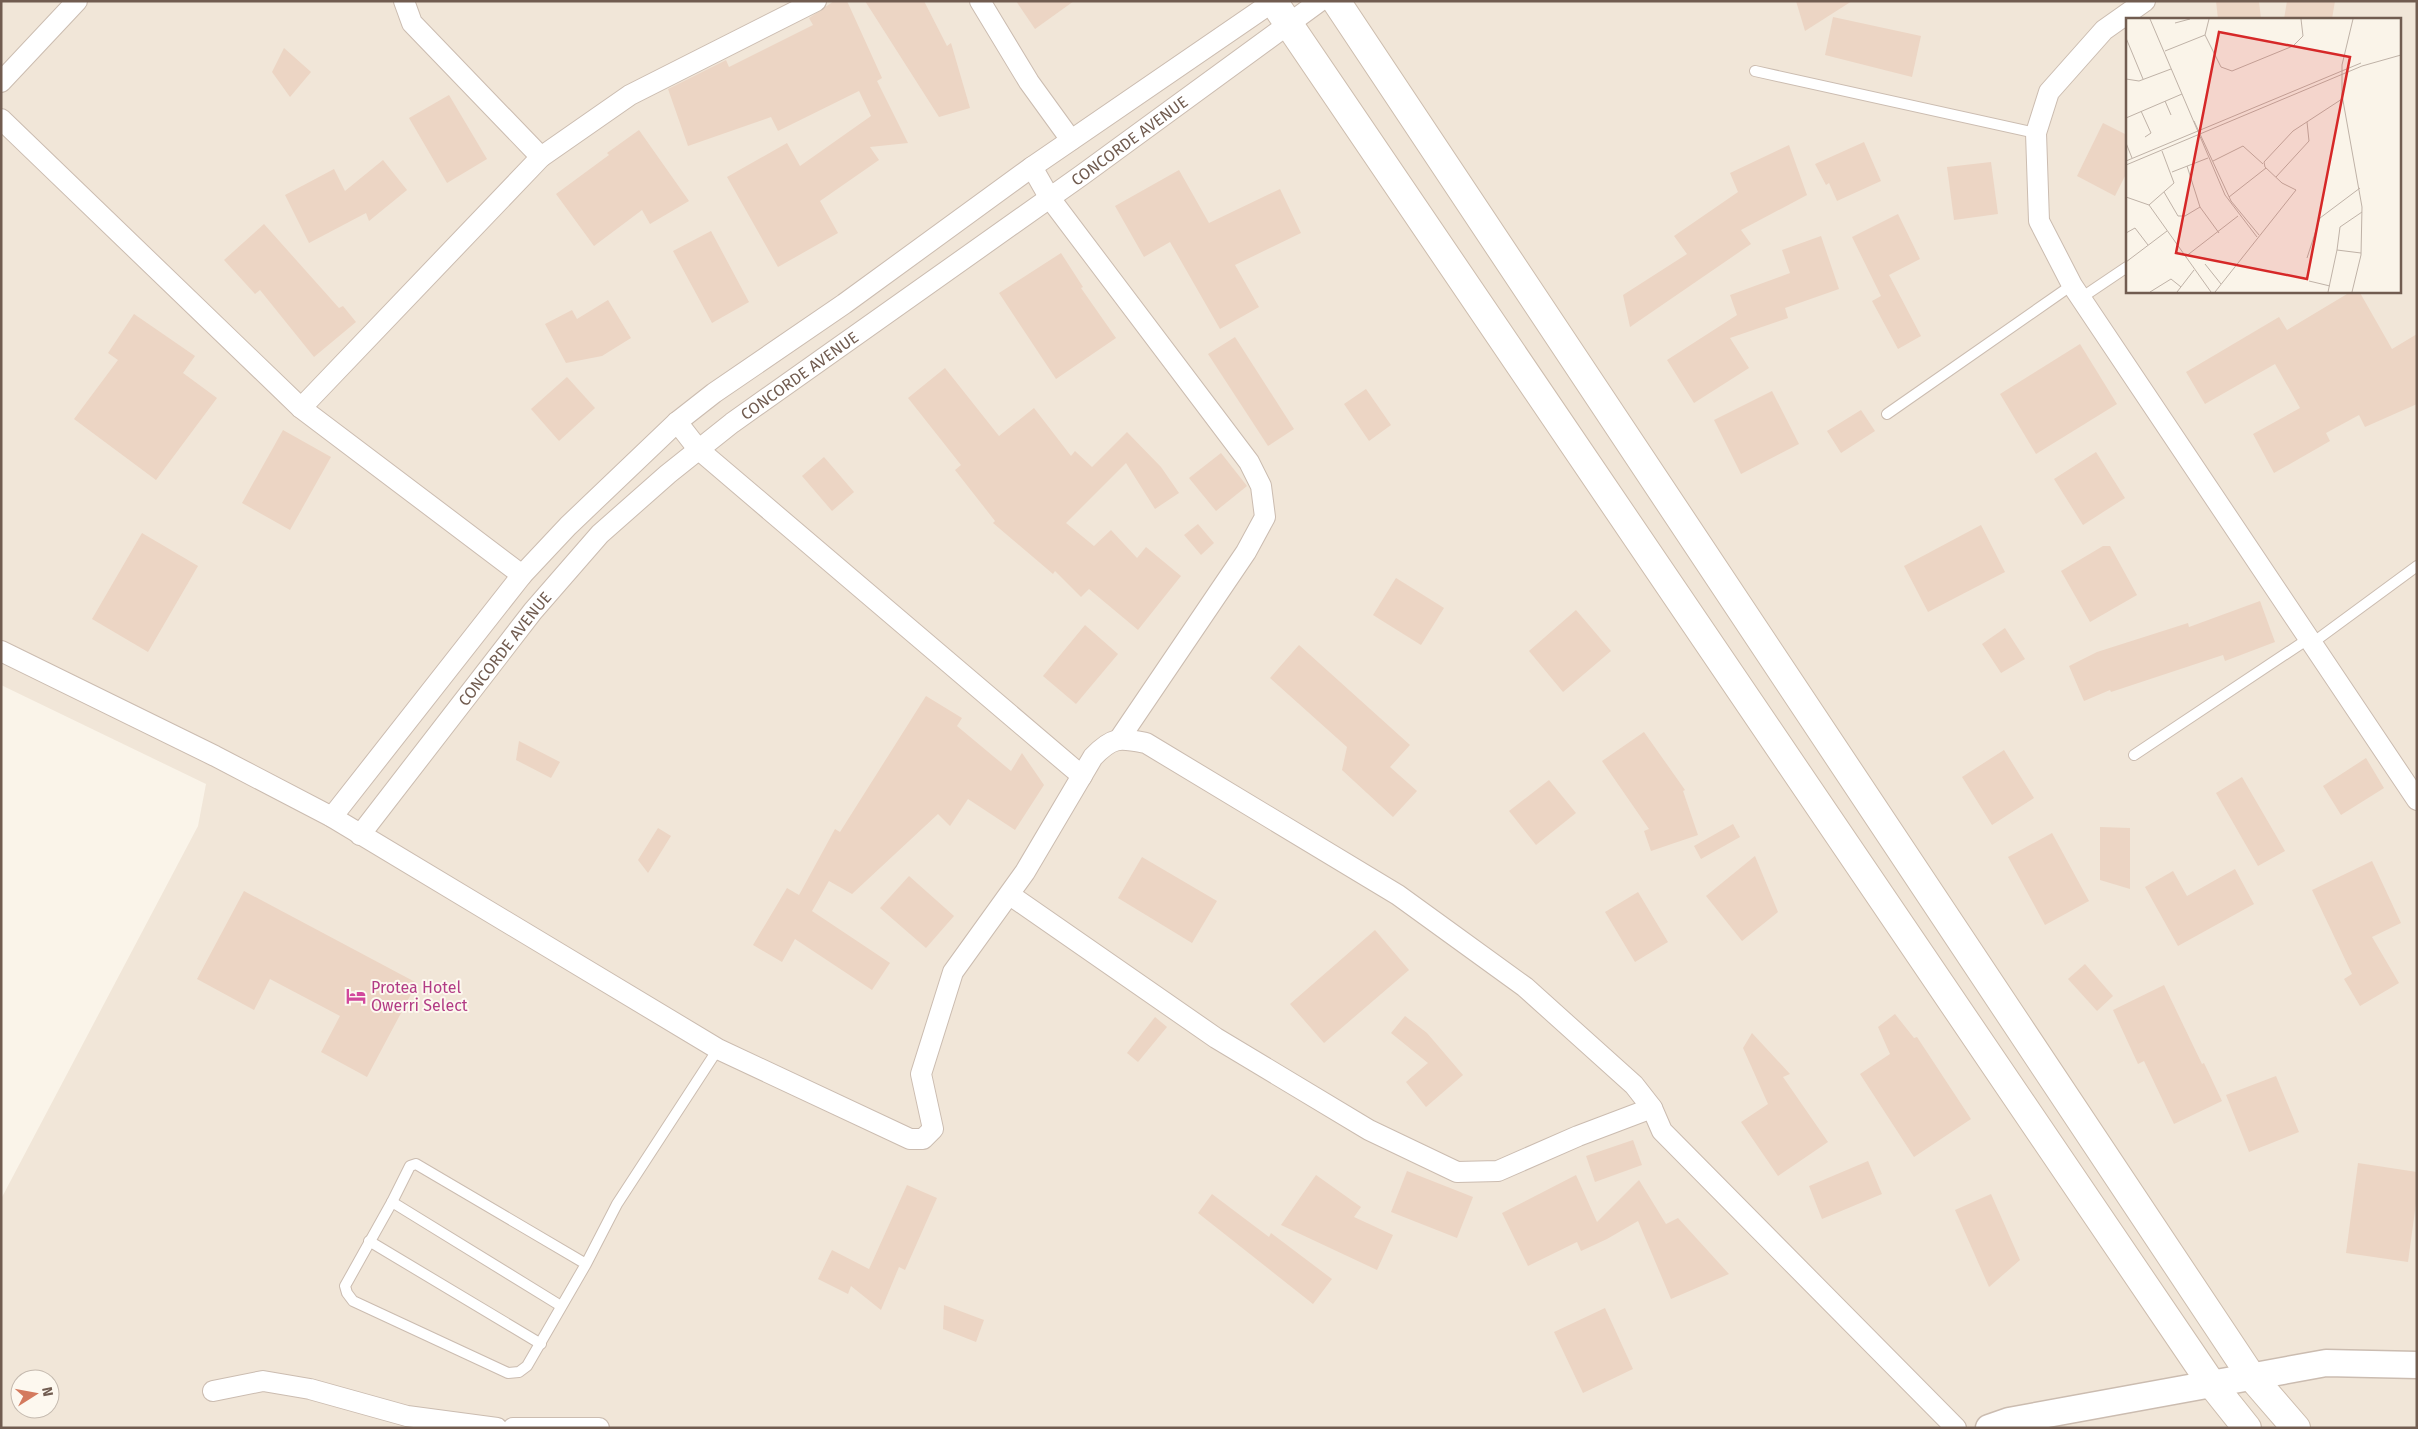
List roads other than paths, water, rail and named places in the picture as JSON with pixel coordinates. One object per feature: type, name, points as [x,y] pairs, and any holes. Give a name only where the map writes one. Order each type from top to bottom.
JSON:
[{"type":"main road","points":[[1336,1],[2251,1376],[2296,1428]]},
{"type":"main road","points":[[1277,7],[2211,1383],[2247,1428]]},
{"type":"street","points":[[1,82],[77,1]]},
{"type":"street","points":[[404,1],[412,22],[541,157]]},
{"type":"street","points":[[301,408],[541,157],[630,95],[816,1]]},
{"type":"street","points":[[980,1],[1029,82],[1071,140]]},
{"type":"street","name":"CONCORDE AVENUE","points":[[332,817],[522,575],[568,526],[677,422],[714,393],[844,304],[1071,140],[1277,7],[1320,1]]},
{"type":"street","points":[[2144,1],[2104,30],[2049,92],[2036,133],[2039,221],[2076,292],[2417,800]]},
{"type":"street","name":"CONCORDE AVENUE","points":[[360,835],[533,610],[600,534],[732,422],[1049,197],[1277,7]]},
{"type":"street","points":[[1,119],[301,408],[522,575]]},
{"type":"street","points":[[1,651],[215,756],[332,817],[718,1049],[910,1139],[923,1138],[933,1129],[921,1074],[953,972],[1010,894],[1093,757],[1106,744],[1120,738],[1246,552],[1265,517],[1261,486],[1249,462],[1049,197],[1032,168]]},
{"type":"street","points":[[677,422],[698,449],[1082,776]]},
{"type":"street","points":[[1120,738],[1146,743],[1398,895],[1525,987],[1634,1085],[1652,1108],[1662,1131],[1956,1428]]},
{"type":"street","points":[[1010,894],[1216,1038],[1369,1130],[1457,1172],[1498,1171],[1578,1136],[1652,1108]]},
{"type":"street","points":[[1989,1428],[2010,1421],[2326,1363],[2417,1365]]},
{"type":"street","points":[[213,1391],[263,1382],[310,1389],[407,1416],[497,1428]]},
{"type":"street","points":[[513,1428],[599,1428]]},
{"type":"lane","points":[[1755,70],[2036,133]]},
{"type":"lane","points":[[1887,414],[2076,292],[2126,267]]},
{"type":"lane","points":[[2134,755],[2309,641],[2417,566]]},
{"type":"lane","points":[[586,1264],[420,1164],[410,1166],[392,1202],[344,1286],[353,1301],[508,1373],[519,1372],[527,1366],[541,1344],[586,1264],[616,1204],[718,1049]]},
{"type":"lane","points":[[392,1202],[561,1306]]},
{"type":"lane","points":[[369,1241],[541,1344]]},
{"type":"place","name":"Protea Hotel Owerri Select","points":[[356,996]]}]
